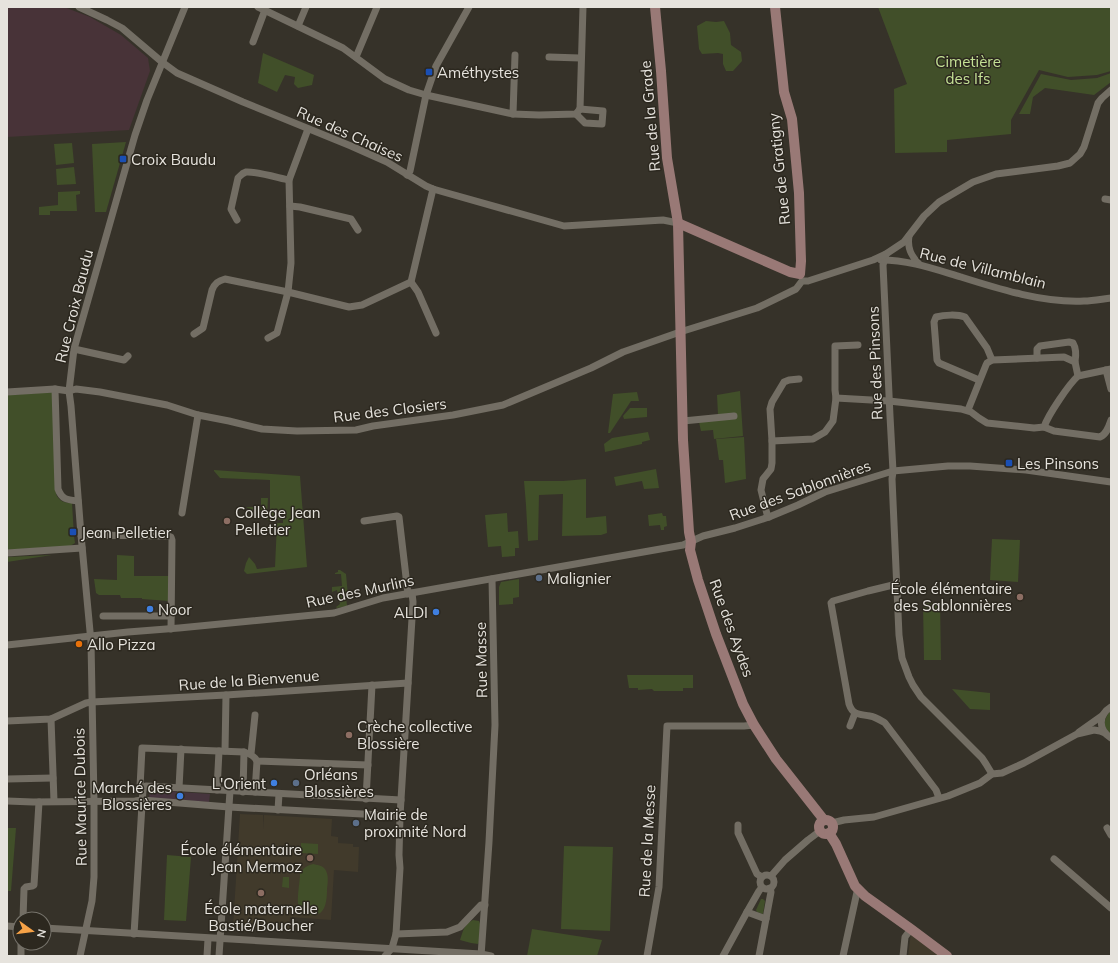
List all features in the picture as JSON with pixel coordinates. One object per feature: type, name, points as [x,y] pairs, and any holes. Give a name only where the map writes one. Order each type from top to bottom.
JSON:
[{"type":"street","name":"Rue des Chaises","points":[[79,7],[122,28],[162,62],[189,79],[387,162],[433,189],[564,226],[663,220],[678,222]]},
{"type":"street","name":"Rue Croix Baudu","points":[[90,636],[69,391],[74,349],[146,100],[185,7]]},
{"type":"street","points":[[298,26],[306,7]]},
{"type":"street","points":[[356,57],[377,7]]},
{"type":"street","points":[[407,174],[410,171],[426,95],[436,66],[469,7]]},
{"type":"street","points":[[253,42],[262,9],[343,48],[385,79],[409,90],[513,114],[539,115],[578,111],[582,7]]},
{"type":"street","name":"Rue de la Grade","points":[[655,7],[667,158],[678,222],[680,332]]},
{"type":"street","name":"Rue de Gratigny","points":[[775,7],[784,92],[792,119],[799,193],[801,278]]},
{"type":"street","points":[[513,114],[515,55]]},
{"type":"street","points":[[549,57],[580,58]]},
{"type":"street","points":[[885,257],[904,242],[924,216],[940,202],[973,182],[996,174],[1058,166],[1070,163],[1080,154],[1084,147],[1098,103],[1111,90]]},
{"type":"street","points":[[268,338],[277,333],[288,292],[291,263],[289,180],[308,129]]},
{"type":"street","points":[[237,220],[231,209],[238,178],[241,174],[245,172],[252,172],[289,180]]},
{"type":"street","points":[[433,189],[411,282],[418,292],[436,333]]},
{"type":"street","points":[[290,206],[351,219],[358,230]]},
{"type":"street","points":[[678,222],[801,278]]},
{"type":"street","points":[[912,231],[908,242],[909,251],[919,264]]},
{"type":"street","points":[[893,260],[905,256],[909,251]]},
{"type":"street","name":"Rue de Villamblain","points":[[801,278],[808,281],[885,257],[893,260],[919,264],[992,287],[1035,296],[1071,301],[1111,298]]},
{"type":"street","name":"Rue des Pinsons","points":[[885,257],[883,265],[893,471],[892,479],[899,635],[902,658],[909,677],[921,697],[982,758],[992,774]]},
{"type":"street","name":"Rue des Closiers","points":[[7,392],[55,389],[69,391],[76,389],[100,392],[167,405],[198,415],[262,429],[297,431],[356,430],[373,426],[453,415],[503,405],[591,368],[623,352],[680,332],[757,308],[796,289],[801,278]]},
{"type":"street","points":[[194,334],[203,328],[212,290],[215,284],[220,280],[225,279],[288,292],[349,307],[362,305],[411,282]]},
{"type":"street","points":[[979,380],[939,363],[936,360],[934,322],[936,317],[962,316],[965,318],[987,348],[992,360]]},
{"type":"street","name":"Rue des Aydes","points":[[680,332],[682,421],[689,532],[691,542],[690,550],[698,580],[716,634],[739,693],[754,725],[776,759],[826,827],[836,844],[855,886],[865,896],[948,956]]},
{"type":"street","points":[[1037,358],[1037,349],[1040,346],[1069,342],[1073,343],[1075,347],[1075,362],[1078,376]]},
{"type":"street","points":[[772,441],[813,439],[825,432],[833,421],[836,398],[834,390],[835,346],[858,345]]},
{"type":"street","points":[[74,349],[124,360],[128,356]]},
{"type":"street","points":[[968,410],[986,365],[992,360],[1064,357],[1075,362]]},
{"type":"street","points":[[1044,427],[1062,397],[1074,379],[1078,376],[1108,370],[1111,389]]},
{"type":"street","points":[[769,517],[761,490],[763,479],[771,469],[772,463],[770,409],[772,402],[784,382],[799,379]]},
{"type":"street","points":[[55,389],[58,489],[60,495],[64,498],[78,501]]},
{"type":"street","points":[[836,398],[889,401],[962,409],[968,410],[987,423],[1034,428],[1044,427],[1054,431],[1100,437],[1105,433],[1111,420]]},
{"type":"street","points":[[182,513],[198,415]]},
{"type":"street","points":[[682,421],[734,416]]},
{"type":"street","name":"Rue des Sablonnières","points":[[691,542],[703,536],[769,517],[825,492],[893,471],[948,466],[970,466],[1026,470],[1111,482]]},
{"type":"street","points":[[364,521],[397,516],[399,518],[410,594],[413,602],[400,816],[400,868],[396,934],[392,948],[385,956]]},
{"type":"street","points":[[81,535],[171,537],[171,629]]},
{"type":"street","name":"Rue des Murlins","points":[[7,645],[334,613],[383,598],[683,545],[691,542]]},
{"type":"street","points":[[7,553],[82,548]]},
{"type":"street","name":"Rue Masse","points":[[481,955],[495,725],[492,579]]},
{"type":"street","points":[[897,584],[833,601],[831,603],[849,704],[850,708],[859,715],[878,718],[885,723],[936,790],[939,798]]},
{"type":"street","points":[[103,616],[171,616]]},
{"type":"street","name":"Rue Maurice Dubois","points":[[80,956],[92,901],[94,877],[94,801],[90,636]]},
{"type":"street","name":"Rue de la Bienvenue","points":[[51,719],[86,703],[92,702],[408,683]]},
{"type":"street","points":[[366,798],[372,684]]},
{"type":"street","points":[[217,790],[222,751],[226,695]]},
{"type":"street","points":[[1077,734],[1110,707]]},
{"type":"street","points":[[850,726],[856,713]]},
{"type":"street","points":[[1103,714],[1101,724],[1108,736]]},
{"type":"street","points":[[242,792],[247,753],[255,715]]},
{"type":"street","points":[[7,721],[51,719],[54,801]]},
{"type":"street","name":"Rue de la Messe","points":[[647,956],[659,887],[667,726],[754,725]]},
{"type":"street","points":[[762,877],[768,875],[771,876],[785,860],[826,827],[844,820],[874,817],[939,798],[980,783],[992,774],[1002,773],[1024,763],[1077,734],[1094,730],[1100,731],[1108,736]]},
{"type":"street","points":[[134,934],[143,789],[140,787],[142,748],[247,753],[255,757],[257,761],[255,792]]},
{"type":"street","points":[[179,788],[181,749]]},
{"type":"street","points":[[257,761],[368,765]]},
{"type":"street","points":[[7,779],[53,778]]},
{"type":"street","points":[[143,789],[146,786],[401,800]]},
{"type":"street","points":[[219,956],[230,791]]},
{"type":"street","points":[[278,810],[279,794]]},
{"type":"street","points":[[7,801],[39,802],[142,800],[229,808],[400,816]]},
{"type":"street","points":[[23,911],[24,889],[34,885],[39,802]]},
{"type":"street","points":[[738,825],[738,833],[757,874],[762,877]]},
{"type":"street","points":[[1107,828],[1111,835]]},
{"type":"street","points":[[1054,859],[1111,908]]},
{"type":"street","points":[[723,955],[759,892],[773,886],[774,882],[771,876]]},
{"type":"street","points":[[759,956],[771,892],[760,881],[762,877]]},
{"type":"street","points":[[843,956],[857,892],[860,890]]},
{"type":"street","points":[[396,934],[447,932],[460,927],[481,905],[485,905]]},
{"type":"street","points":[[747,912],[766,919]]},
{"type":"street","points":[[903,956],[906,937],[911,928]]},
{"type":"street","points":[[52,929],[392,948],[492,956]]},
{"type":"street","points":[[207,956],[208,938]]},
{"type":"shaded area","points":[[7,7],[64,7],[90,17],[121,35],[148,58],[150,71],[129,130],[7,137]]},
{"type":"shaded area","name":"Marché des Blossières","points":[[150,790],[210,794],[209,802],[149,798]]},
{"type":"shaded area","points":[[240,814],[263,815],[263,829],[264,815],[332,819],[331,836],[338,837],[338,843],[353,844],[353,847],[359,847],[358,872],[334,870],[331,920],[290,917],[289,931],[233,927]]},
{"type":"shaded area","points":[[911,933],[942,956],[908,956]]},
{"type":"green space","name":"Cimetière des Ifs","points":[[878,7],[1111,7],[1111,71],[1097,75],[1068,77],[1039,70],[1011,120],[1011,134],[947,140],[947,152],[895,153],[894,89],[907,84]]},
{"type":"green space","points":[[706,21],[724,21],[730,33],[731,45],[741,52],[742,61],[733,71],[726,71],[723,64],[723,54],[702,54],[699,49],[697,26]]},
{"type":"green space","points":[[263,53],[314,75],[312,85],[298,88],[294,84],[295,77],[285,75],[277,92],[258,83]]},
{"type":"green space","points":[[1111,73],[1111,82],[1094,95],[1045,88],[1033,97],[1030,114],[1019,114],[1041,74],[1071,80],[1097,78]]},
{"type":"green space","points":[[126,142],[106,212],[95,212],[92,144]]},
{"type":"green space","points":[[72,143],[74,163],[56,165],[54,144]]},
{"type":"green space","points":[[74,167],[76,184],[57,185],[56,169]]},
{"type":"green space","points":[[80,191],[80,194],[76,195],[77,211],[50,211],[50,215],[39,215],[39,207],[58,205],[58,192]]},
{"type":"green space","points":[[740,391],[743,436],[714,439],[713,430],[701,431],[699,422],[718,415],[717,395]]},
{"type":"green space","points":[[53,392],[56,494],[62,501],[72,503],[75,543],[70,546],[7,550],[7,395]]},
{"type":"green space","points":[[637,392],[639,401],[631,401],[610,433],[608,433],[613,394]]},
{"type":"green space","points":[[630,408],[647,408],[647,417],[624,419],[623,416]]},
{"type":"green space","points":[[648,432],[650,440],[642,442],[642,444],[605,452],[604,444],[612,438]]},
{"type":"green space","points":[[744,437],[746,479],[725,483],[723,460],[719,460],[716,439]]},
{"type":"green space","points":[[656,469],[659,488],[644,489],[642,481],[616,486],[614,477]]},
{"type":"green space","points":[[214,470],[300,476],[307,567],[247,574],[244,571],[249,557],[257,569],[275,567],[277,523],[283,523],[283,520],[273,519],[270,516],[270,480],[220,478]]},
{"type":"green space","points":[[586,479],[586,518],[606,516],[607,533],[601,535],[562,536],[563,494],[539,495],[538,540],[528,541],[524,481],[563,481]]},
{"type":"green space","points":[[261,498],[268,498],[267,516],[273,521],[271,522],[246,507],[261,507]]},
{"type":"green space","points":[[507,513],[508,532],[518,531],[519,548],[515,548],[515,556],[502,557],[501,546],[488,547],[485,515]]},
{"type":"green space","points":[[662,513],[663,516],[666,516],[667,526],[664,527],[664,530],[661,530],[660,525],[649,526],[648,515]]},
{"type":"green space","points":[[992,539],[1020,540],[1018,582],[990,580]]},
{"type":"green space","points":[[52,555],[7,562],[7,557]]},
{"type":"green space","points":[[117,555],[134,556],[134,576],[169,576],[169,601],[142,598],[121,598],[120,595],[99,595],[96,593],[94,579],[117,580]]},
{"type":"green space","points":[[338,570],[346,574],[348,596],[346,597],[347,606],[337,608],[336,607],[340,604],[337,590],[332,592],[332,587],[342,586],[341,574],[335,574]]},
{"type":"green space","points":[[519,579],[519,597],[513,598],[513,604],[499,605],[499,587],[501,582]]},
{"type":"green space","points":[[940,602],[941,660],[924,660],[923,603]]},
{"type":"green space","points":[[627,675],[693,675],[693,688],[683,688],[683,691],[654,691],[652,689],[638,690],[638,688],[629,688]]},
{"type":"green space","points":[[952,689],[990,693],[990,710],[970,709]]},
{"type":"green space","points":[[1111,710],[1111,734],[1106,728],[1105,719]]},
{"type":"green space","points":[[7,828],[16,828],[11,891],[7,891]]},
{"type":"green space","points":[[301,843],[318,844],[318,854],[301,853]]},
{"type":"green space","points":[[564,846],[613,847],[610,931],[561,929]]},
{"type":"green space","points":[[167,855],[191,857],[186,921],[164,920]]},
{"type":"green space","points":[[313,864],[324,868],[327,872],[327,898],[322,911],[319,914],[309,915],[301,911],[298,905],[300,874],[302,870]]},
{"type":"green space","points":[[283,877],[289,877],[289,888],[282,887]]},
{"type":"green space","points":[[761,899],[765,901],[763,914],[757,912],[756,910]]},
{"type":"green space","points":[[473,920],[479,921],[480,924],[478,944],[460,940],[466,926]]},
{"type":"green space","points":[[532,929],[602,940],[597,956],[527,956]]},
{"type":"place","name":"Améthystes","points":[[429,72]]},
{"type":"place","name":"Croix Baudu","points":[[123,159]]},
{"type":"place","name":"Les Pinsons","points":[[1009,463]]},
{"type":"place","name":"Collège Jean Pelletier","points":[[227,521]]},
{"type":"place","name":"Jean Pelletier","points":[[73,532]]},
{"type":"place","name":"Malignier","points":[[539,578]]},
{"type":"place","name":"École élémentaire des Sablonnières","points":[[1020,597]]},
{"type":"place","name":"Noor","points":[[150,609]]},
{"type":"place","name":"ALDI","points":[[436,612]]},
{"type":"place","name":"Allo Pizza","points":[[79,644]]},
{"type":"place","name":"Crèche collective Blossière","points":[[349,735]]},
{"type":"place","name":"L'Orient","points":[[274,783]]},
{"type":"place","name":"Orléans Blossières","points":[[296,783]]},
{"type":"place","name":"Marché des Blossières","points":[[180,796]]},
{"type":"place","name":"Mairie de proximité Nord","points":[[356,823]]},
{"type":"place","name":"École élémentaire Jean Mermoz","points":[[310,858]]},
{"type":"place","name":"École maternelle Bastié/Boucher","points":[[261,893]]}]
